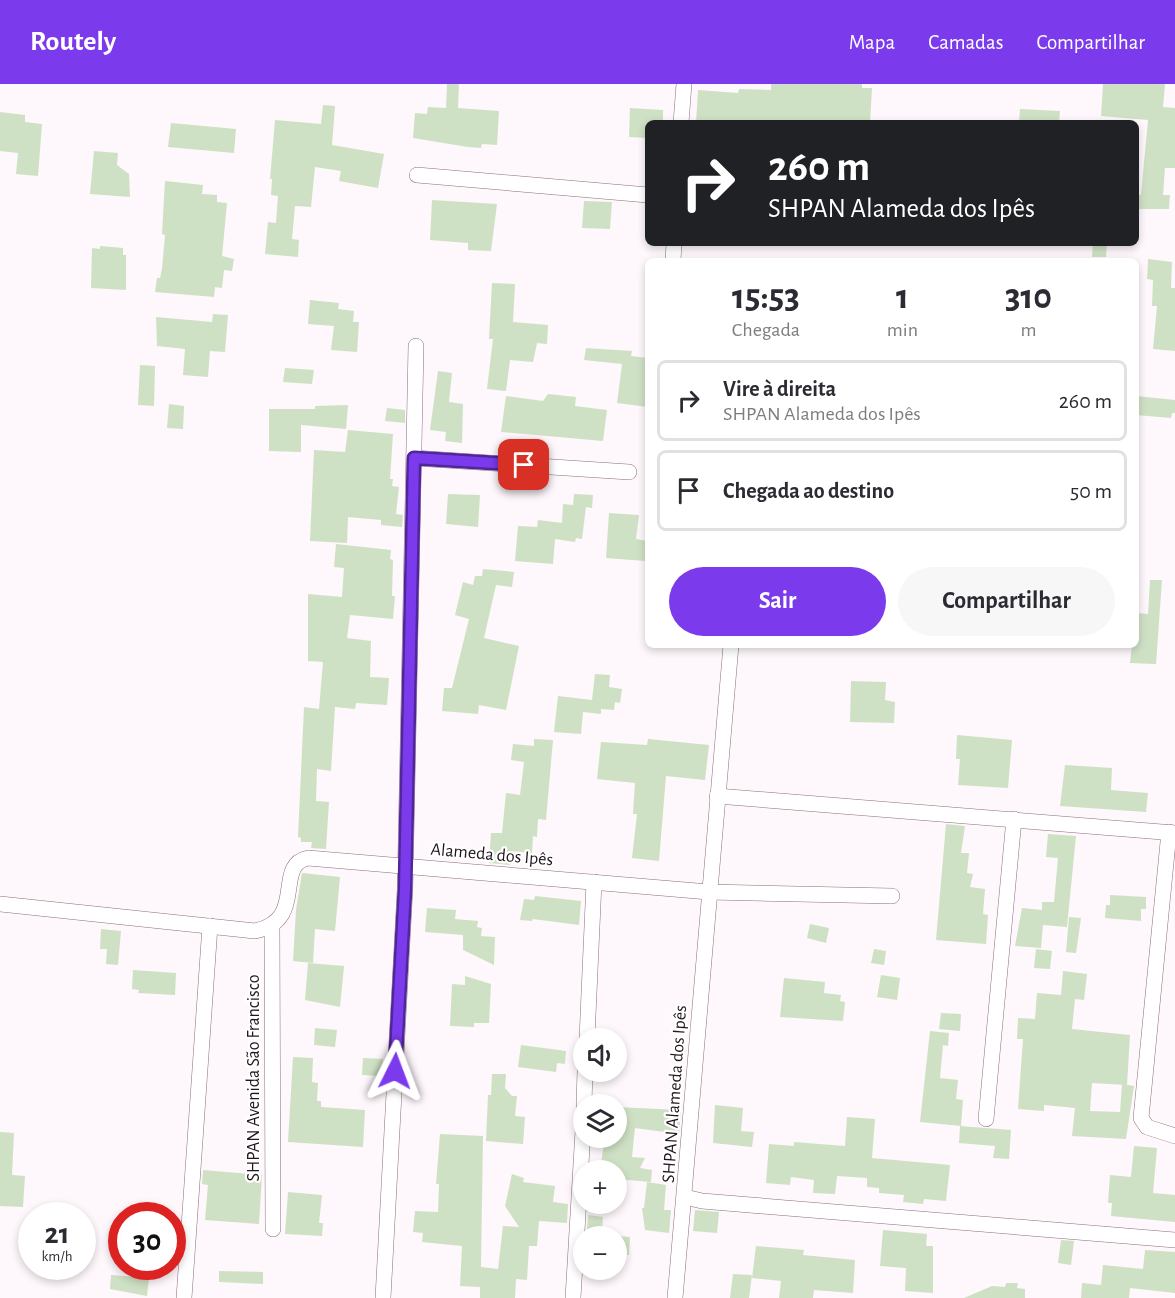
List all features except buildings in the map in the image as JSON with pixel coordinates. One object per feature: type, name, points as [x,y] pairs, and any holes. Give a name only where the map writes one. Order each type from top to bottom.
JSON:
[{"type":"street","points":[[681,120],[684,84]]},
{"type":"street","points":[[417,175],[645,195]]},
{"type":"street","points":[[383,1298],[405,866],[416,346]]},
{"type":"street","points":[[414,458],[629,472]]},
{"type":"street","points":[[709,892],[731,648]]},
{"type":"street","points":[[717,796],[1172,832],[1141,1118],[1147,1127],[1175,1136]]},
{"type":"street","points":[[986,1119],[1014,819]]},
{"type":"street","name":"Alameda dos Ipês","points":[[272,926],[283,914],[292,870],[303,860],[405,866],[709,892],[892,896]]},
{"type":"street","points":[[587,1028],[594,882]]},
{"type":"street","name":"SHPAN Alameda dos Ipês","points":[[675,1298],[686,1197],[709,892]]},
{"type":"street","points":[[0,904],[255,931],[272,926]]},
{"type":"street","points":[[184,1298],[210,926]]},
{"type":"street","name":"SHPAN Avenida São Francisco","points":[[272,926],[273,1229]]},
{"type":"street","points":[[573,1298],[582,1148]]},
{"type":"street","points":[[686,1197],[702,1201],[1175,1240]]},
{"type":"route","points":[[395,1071],[405,889],[414,458],[524,465]]}]
